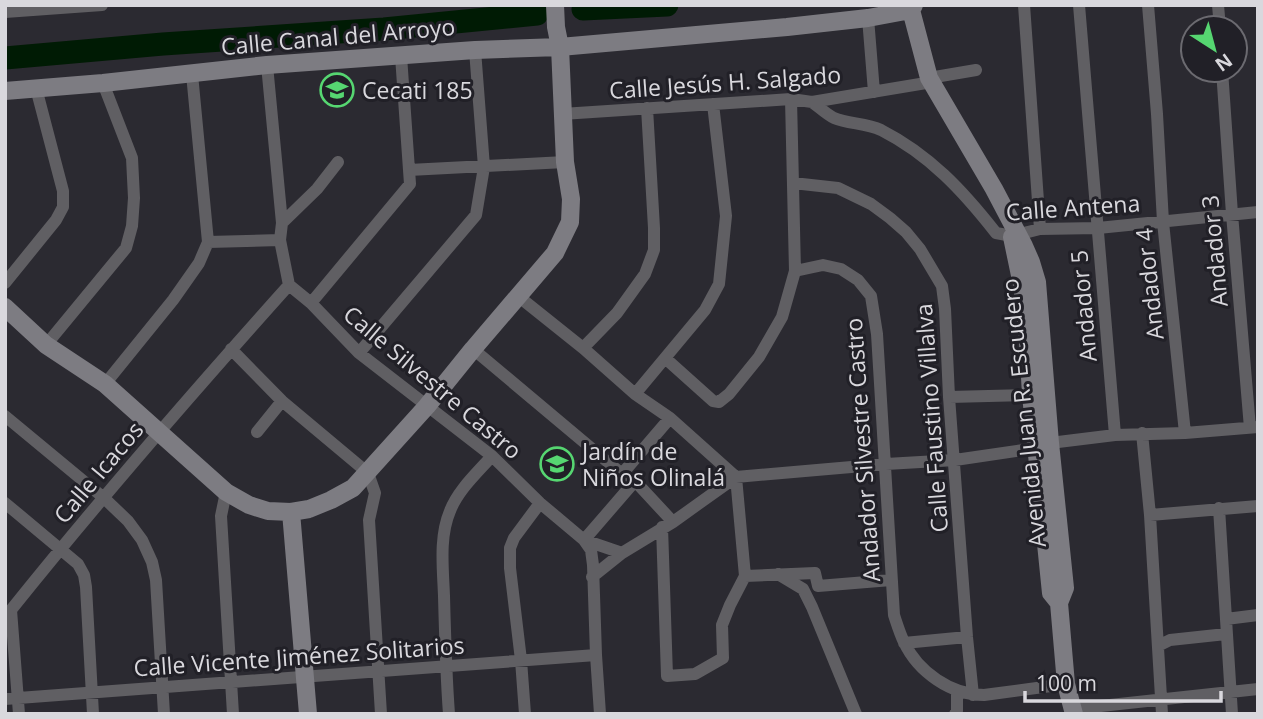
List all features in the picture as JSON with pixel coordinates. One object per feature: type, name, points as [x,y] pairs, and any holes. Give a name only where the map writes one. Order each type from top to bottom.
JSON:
[{"type":"main road","points":[[5,307],[46,345],[105,384],[226,492],[249,506],[268,512],[309,509],[353,488],[427,406],[555,253],[570,222],[571,199],[565,162],[560,47],[555,5]]},
{"type":"main road","name":"Calle Canal del Arroyo","points":[[5,91],[267,65],[475,50],[560,47],[786,27],[867,18],[912,7]]},
{"type":"main road","name":"Avenida Juan R. Escudero","points":[[912,7],[931,80],[995,188],[1031,262],[1037,282],[1044,445],[1065,589],[1059,604],[1066,684],[1073,711]]},
{"type":"main road","name":"Avenida Juan R. Escudero","points":[[1014,231],[1026,311],[1031,395],[1044,445]]},
{"type":"main road","points":[[291,512],[308,714]]},
{"type":"street","points":[[5,12],[102,5]]},
{"type":"street","points":[[1024,5],[1040,229]]},
{"type":"street","name":"Andador 5","points":[[1079,5],[1115,435]]},
{"type":"street","name":"Andador 4","points":[[1148,5],[1163,222],[1185,433]]},
{"type":"street","points":[[867,18],[874,92]]},
{"type":"street","points":[[359,353],[476,215],[484,167],[475,50]]},
{"type":"street","points":[[311,303],[410,184],[401,56]]},
{"type":"street","points":[[267,65],[282,223],[280,240],[289,285]]},
{"type":"street","name":"Calle Jesús H. Salgado","points":[[562,114],[791,99],[812,102],[976,70]]},
{"type":"street","points":[[105,384],[173,300],[199,263],[208,243],[192,74]]},
{"type":"street","points":[[46,345],[126,248],[132,226],[132,158],[103,83]]},
{"type":"street","name":"Andador 3","points":[[1223,84],[1232,214],[1254,427]]},
{"type":"street","points":[[5,283],[57,220],[63,207],[62,191],[36,88]]},
{"type":"street","points":[[665,358],[713,401],[719,402],[729,394],[759,357],[782,317],[795,271],[791,99]]},
{"type":"street","name":"Calle Antena","points":[[812,102],[834,118],[877,128],[907,144],[958,187],[996,233],[1098,228],[1258,212]]},
{"type":"street","points":[[635,394],[705,310],[719,284],[726,216],[713,104]]},
{"type":"street","points":[[583,348],[617,313],[645,274],[654,250],[647,108]]},
{"type":"street","points":[[282,223],[317,189],[338,162]]},
{"type":"street","points":[[409,170],[565,162]]},
{"type":"street","name":"Calle Faustino Villalva","points":[[793,183],[838,188],[871,204],[898,225],[920,249],[942,286],[973,695]]},
{"type":"street","points":[[208,243],[280,240]]},
{"type":"street","name":"Andador Silvestre Castro","points":[[795,271],[822,265],[841,269],[858,280],[871,296],[877,334],[894,615],[904,643],[915,660],[939,683],[973,695],[1066,684]]},
{"type":"street","name":"Calle Silvestre Castro","points":[[289,285],[311,303],[359,353],[492,456],[540,503],[584,540],[622,553]]},
{"type":"street","name":"Calle Icacos","points":[[19,714],[12,699],[8,608],[289,285]]},
{"type":"street","points":[[473,349],[622,474],[635,481],[668,525],[667,676],[695,674],[723,658],[722,625],[746,576],[736,477],[670,418],[635,394],[518,296]]},
{"type":"street","points":[[231,349],[282,401],[368,472],[375,493],[369,520],[381,714]]},
{"type":"street","points":[[950,397],[1031,395]]},
{"type":"street","points":[[257,432],[282,401]]},
{"type":"street","points":[[5,416],[104,498],[128,521],[142,541],[152,562],[156,580],[164,714]]},
{"type":"street","points":[[622,474],[670,418]]},
{"type":"street","points":[[592,577],[622,553],[668,525],[736,477],[955,460],[1115,435],[1254,427]]},
{"type":"street","points":[[1142,433],[1150,515],[1162,714]]},
{"type":"street","points":[[450,714],[446,667],[444,531],[459,494],[492,456]]},
{"type":"street","points":[[600,714],[593,565],[591,550],[584,540],[635,481]]},
{"type":"street","points":[[226,492],[221,516],[233,714]]},
{"type":"street","points":[[5,503],[61,548],[78,564],[84,575],[93,714]]},
{"type":"street","points":[[525,714],[510,548],[514,538],[540,503]]},
{"type":"street","points":[[1150,515],[1258,506]]},
{"type":"street","points":[[1219,508],[1233,714]]},
{"type":"street","points":[[746,576],[815,573],[818,586],[891,580]]},
{"type":"street","points":[[778,574],[803,589],[856,714]]},
{"type":"street","points":[[1226,619],[1258,615]]},
{"type":"street","points":[[1158,646],[1170,640],[1226,634]]},
{"type":"street","points":[[904,643],[967,637]]},
{"type":"street","name":"Calle Vicente Jiménez Solitarios","points":[[12,699],[596,655]]},
{"type":"street","points":[[1073,711],[1258,689]]},
{"type":"street","points":[[955,714],[957,691]]},
{"type":"waterway","points":[[583,9],[667,5]]},
{"type":"waterway","points":[[5,58],[384,29],[537,14]]},
{"type":"place","name":"Cecati 185","points":[[337,90]]},
{"type":"place","name":"Jardín de Niños Olinalá","points":[[557,464]]}]
